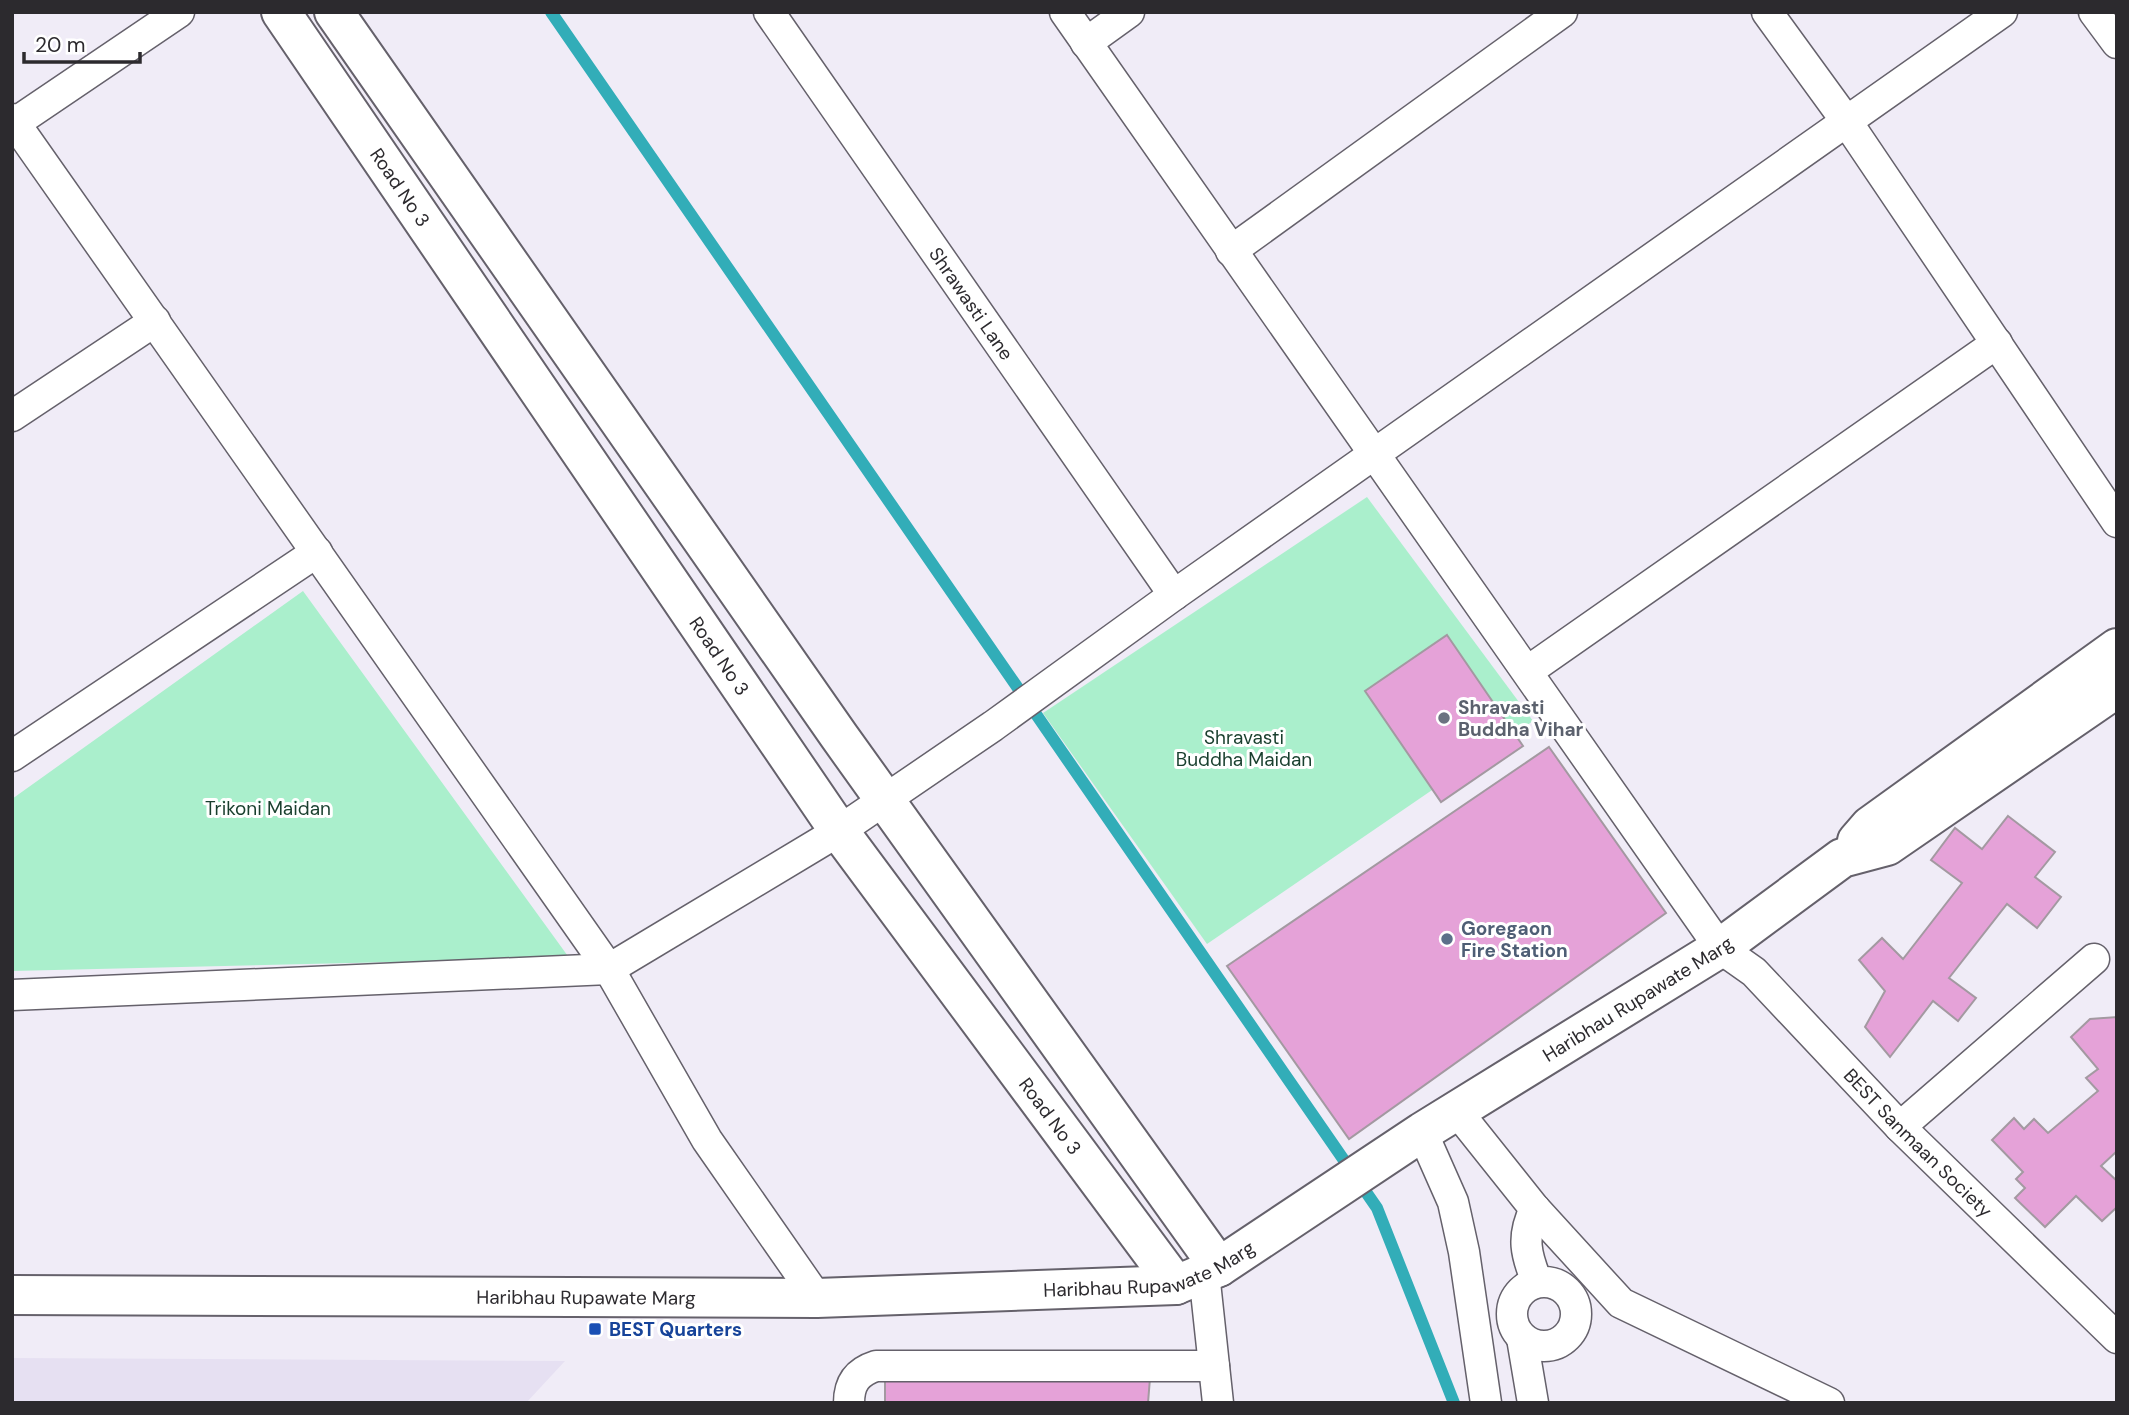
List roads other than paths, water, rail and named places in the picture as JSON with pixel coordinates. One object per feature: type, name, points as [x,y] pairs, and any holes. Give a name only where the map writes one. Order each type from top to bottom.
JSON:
[{"type":"street","points":[[179,12],[13,122],[609,969],[707,1140],[817,1298]]},
{"type":"street","name":"Road No 3","points":[[281,12],[839,831],[1200,1275]]},
{"type":"street","points":[[334,12],[885,799],[1200,1275],[1218,1403]]},
{"type":"street","name":"Shrawasti Lane","points":[[769,12],[1174,595]]},
{"type":"street","points":[[1065,12],[1720,948]]},
{"type":"street","points":[[1086,43],[1129,12]]},
{"type":"street","points":[[1231,251],[1562,12]]},
{"type":"street","points":[[1767,12],[1847,122],[2117,522]]},
{"type":"street","points":[[12,995],[609,969],[839,831],[993,726],[1174,595],[2003,12]]},
{"type":"street","points":[[2094,12],[2116,38]]},
{"type":"street","points":[[12,416],[155,321]]},
{"type":"street","points":[[1528,671],[1997,343]]},
{"type":"street","points":[[12,756],[317,552]]},
{"type":"street","points":[[2009,745],[2117,648]]},
{"type":"street","name":"Haribhau Rupawate Marg","points":[[12,1296],[817,1298],[1200,1275],[1331,1195],[1456,1110],[1720,948],[1842,858],[1887,846],[2009,745],[2117,688]]},
{"type":"street","name":"BEST Sanmaan Society","points":[[1720,948],[1754,972],[1900,1127],[2117,1338]]},
{"type":"street","points":[[1900,1127],[2094,959]]},
{"type":"street","points":[[1456,1110],[1535,1209],[1621,1303],[1829,1403]]},
{"type":"street","points":[[1422,1132],[1452,1202],[1464,1252],[1484,1389]]},
{"type":"street","points":[[1535,1209],[1527,1224],[1525,1252],[1537,1282]]},
{"type":"street","points":[[1554,1403],[1531,1351],[1512,1321],[1512,1311],[1520,1293],[1537,1282],[1548,1282],[1566,1290],[1576,1308],[1574,1328]]},
{"type":"street","points":[[1484,1389],[1531,1351],[1560,1342],[1574,1328],[1621,1303]]},
{"type":"street","points":[[1531,1351],[1533,1403]]},
{"type":"street","points":[[849,1403],[850,1385],[857,1376],[876,1366],[1214,1366]]},
{"type":"waterway","points":[[551,12],[1377,1208],[1454,1403]]},
{"type":"place","name":"Shravasti Buddha Vihar","points":[[1444,718]]},
{"type":"place","name":"Goregaon Fire Station","points":[[1447,939]]},
{"type":"place","name":"BEST Quarters","points":[[595,1329]]},
{"type":"park label","name":"Shravasti Buddha Maidan","points":[[1244,748]]},
{"type":"park label","name":"Trikoni Maidan","points":[[268,808]]}]
